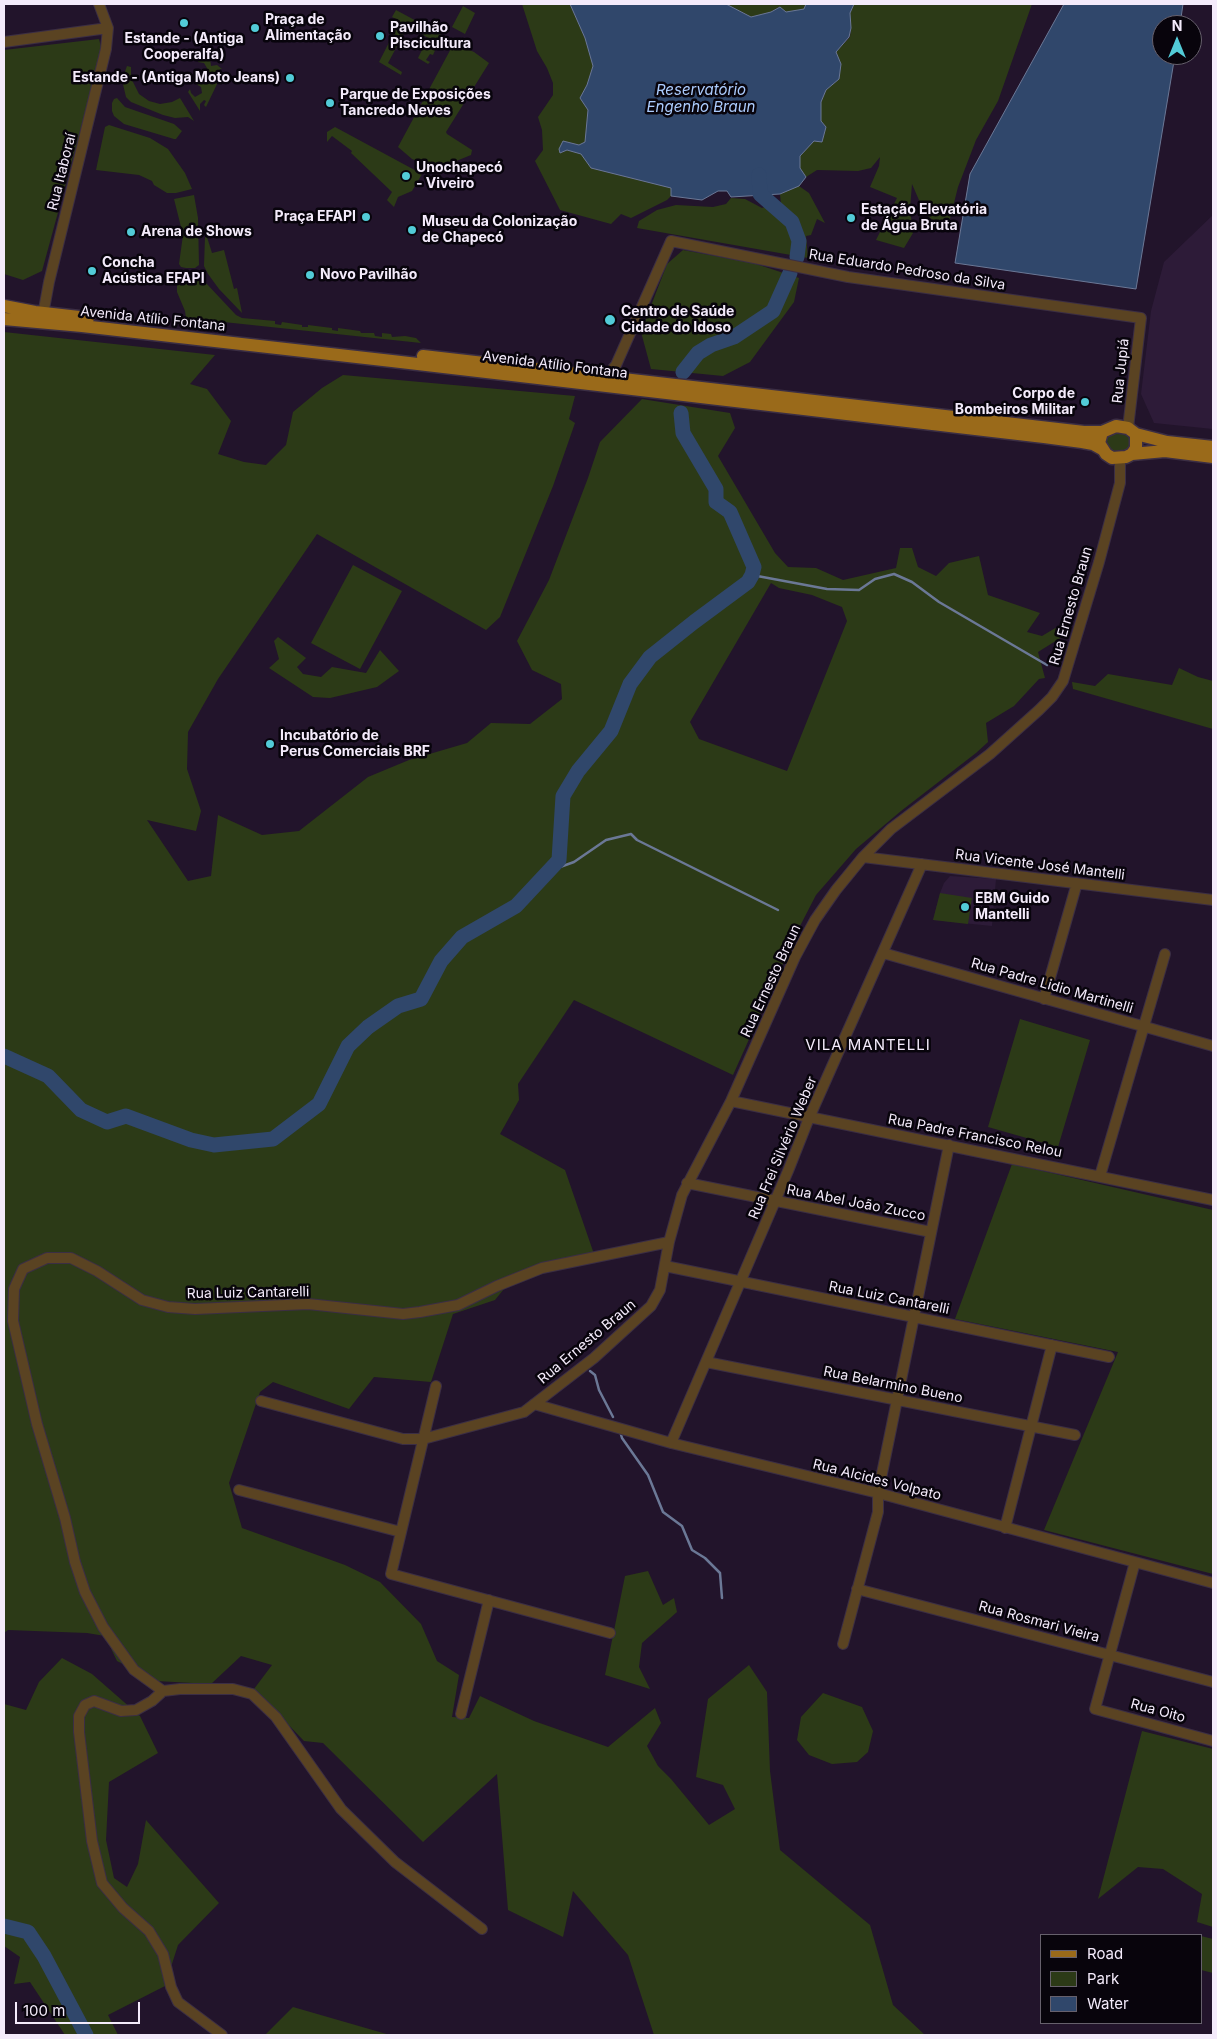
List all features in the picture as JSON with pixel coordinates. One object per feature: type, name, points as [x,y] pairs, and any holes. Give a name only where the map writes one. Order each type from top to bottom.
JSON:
[{"type":"main road","name":"Avenida Atílio Fontana","points":[[4,306],[43,318],[82,326],[1084,432],[1102,432]]},
{"type":"main road","name":"Avenida Atílio Fontana","points":[[4,319],[43,318]]},
{"type":"main road","name":"Avenida Atílio Fontana","points":[[603,381],[1082,442],[1093,444],[1102,449]]},
{"type":"main road","points":[[1213,447],[1167,442],[1116,426],[1102,432],[1100,438],[1102,449],[1112,458],[1165,451],[1213,457]]},
{"type":"main road","points":[[1126,456],[1136,448],[1132,431]]},
{"type":"street","points":[[4,42],[108,28],[98,4]]},
{"type":"street","name":"Rua Itaboraí","points":[[43,318],[49,282],[106,49],[108,28]]},
{"type":"street","name":"Rua Eduardo Pedroso da Silva","points":[[603,381],[616,365],[671,241],[848,277],[1141,318]]},
{"type":"street","name":"Rua Jupiá","points":[[1132,431],[1141,318]]},
{"type":"street","name":"Rua Ernesto Braun","points":[[261,1401],[403,1439],[423,1439],[524,1412],[594,1358],[645,1312],[660,1290],[669,1242],[687,1183],[731,1101],[795,957],[815,920],[863,857],[891,829],[990,754],[1039,710],[1058,688],[1066,674],[1099,562],[1126,456]]},
{"type":"street","name":"Rua Vicente José Mantelli","points":[[863,857],[1213,900]]},
{"type":"street","name":"Rua Frei Silvério Weber","points":[[671,1443],[776,1201],[809,1118],[922,864]]},
{"type":"street","points":[[1044,999],[1077,883]]},
{"type":"street","name":"Rua Padre Lidio Martinelli","points":[[883,953],[1213,1046]]},
{"type":"street","points":[[1100,1176],[1165,954]]},
{"type":"street","name":"Rua Padre Francisco Relou","points":[[731,1101],[1213,1200]]},
{"type":"street","points":[[842,1644],[878,1512],[878,1493],[948,1145]]},
{"type":"street","name":"Rua Abel João Zucco","points":[[687,1183],[931,1232]]},
{"type":"street","name":"Rua Luiz Cantarelli","points":[[163,1691],[134,1670],[103,1626],[82,1585],[65,1518],[37,1424],[13,1321],[14,1290],[23,1269],[46,1258],[71,1258],[97,1271],[142,1300],[168,1307],[195,1309],[308,1304],[403,1314],[458,1305],[497,1286],[542,1268],[669,1242]]},
{"type":"street","name":"Rua Luiz Cantarelli","points":[[665,1266],[1109,1356]]},
{"type":"street","points":[[1005,1528],[1052,1345]]},
{"type":"street","name":"Rua Belarmino Bueno","points":[[706,1362],[1075,1435]]},
{"type":"street","points":[[436,1386],[391,1574],[610,1633]]},
{"type":"street","name":"Rua Alcides Volpato","points":[[534,1404],[671,1443],[878,1493],[1213,1583]]},
{"type":"street","points":[[239,1490],[401,1532]]},
{"type":"street","points":[[1110,1655],[1135,1562]]},
{"type":"street","name":"Rua Rosmari Vieira","points":[[857,1589],[1213,1682]]},
{"type":"street","points":[[461,1714],[488,1600]]},
{"type":"street","name":"Rua Oito","points":[[1110,1655],[1095,1709],[1213,1741]]},
{"type":"street","points":[[222,2035],[178,2002],[171,1987],[163,1954],[149,1931],[123,1908],[102,1884],[92,1841],[79,1732],[79,1716],[85,1705],[94,1701],[121,1710],[136,1710],[152,1701],[163,1691],[180,1688],[233,1689],[252,1694],[276,1718],[341,1809],[395,1862],[482,1929]]},
{"type":"shaded area","points":[[1213,215],[1213,429],[1154,423],[1141,394],[1151,311],[1164,262]]},
{"type":"shaded area","name":"EBM Guido Mantelli","points":[[950,876],[996,879],[992,926],[933,920],[940,893],[944,883]]},
{"type":"green space","points":[[522,4],[570,4],[585,38],[593,66],[587,85],[580,98],[588,109],[585,142],[579,145],[563,141],[561,153],[567,150],[582,154],[591,168],[671,188],[671,196],[667,200],[631,218],[621,214],[611,224],[560,210],[535,161],[543,150],[542,130],[538,117],[553,95],[553,83],[537,51]]},
{"type":"green space","points":[[726,4],[806,4],[804,9],[786,12],[779,7],[771,12],[751,17]]},
{"type":"green space","points":[[854,4],[1032,4],[998,101],[976,140],[958,187],[947,231],[925,214],[912,184],[910,209],[913,233],[904,248],[876,240],[897,198],[870,187],[879,166],[880,157],[871,168],[858,171],[817,170],[806,177],[800,168],[800,156],[814,141],[822,142],[826,127],[821,121],[821,102],[826,90],[839,79],[841,64],[836,52],[850,37],[850,13]]},
{"type":"green space","points":[[463,6],[475,13],[465,34],[452,27]]},
{"type":"green space","points":[[396,10],[422,24],[418,31],[408,26],[388,63],[402,72],[401,75],[379,62],[400,21],[392,17]]},
{"type":"green space","points":[[425,25],[436,33],[437,31],[440,33],[442,37],[434,45],[437,46],[433,55],[430,54],[426,60],[430,62],[428,64],[418,58],[428,38],[420,33]]},
{"type":"green space","points":[[99,39],[102,51],[42,271],[23,280],[4,274],[4,50]]},
{"type":"green space","points":[[454,43],[474,52],[489,63],[446,132],[472,150],[471,155],[435,168],[412,159],[398,147]]},
{"type":"green space","points":[[200,53],[210,58],[211,66],[217,65],[222,69],[220,69],[218,74],[221,77],[215,81],[218,82],[206,107],[204,105],[206,101],[204,100],[200,104],[200,111],[188,92],[190,89],[195,97],[202,93],[201,87],[196,84],[198,76],[205,72],[207,68],[204,63],[198,62]]},
{"type":"green space","points":[[127,66],[131,67],[131,78],[139,94],[149,101],[160,104],[172,102],[180,98],[194,121],[188,117],[175,118],[163,115],[131,102],[126,97],[122,80]]},
{"type":"green space","points":[[117,98],[125,107],[174,124],[182,131],[174,139],[124,124],[114,116],[112,111],[112,103]]},
{"type":"green space","points":[[109,125],[150,138],[168,149],[185,173],[192,189],[167,193],[154,185],[152,181],[139,175],[96,170],[105,127]]},
{"type":"green space","points":[[335,127],[422,174],[412,191],[398,197],[394,207],[387,200],[392,192],[351,153],[352,151],[332,136],[327,142],[327,132]]},
{"type":"green space","points":[[799,186],[809,193],[825,223],[817,219],[811,235],[806,236],[808,258],[637,228],[639,221],[657,210],[676,205],[713,207],[726,204],[731,198],[745,199],[762,208],[773,204],[781,204],[780,194]]},
{"type":"green space","points":[[194,195],[198,218],[199,265],[195,268],[186,268],[181,267],[179,264],[183,235],[174,199]]},
{"type":"green space","points":[[205,237],[207,237],[212,253],[224,250],[234,289],[237,288],[242,313],[219,289],[204,266]]},
{"type":"green space","points":[[683,250],[753,263],[799,278],[794,302],[750,362],[723,376],[651,369],[641,332],[667,264]]},
{"type":"green space","points":[[181,274],[205,282],[236,315],[242,318],[275,321],[275,324],[281,325],[282,322],[302,325],[302,327],[308,327],[308,325],[332,328],[332,330],[338,331],[338,328],[360,331],[361,333],[374,333],[375,336],[382,337],[382,333],[391,334],[392,337],[405,336],[416,338],[421,343],[186,318],[177,292],[177,277]]},
{"type":"green space","points":[[4,332],[215,355],[190,384],[207,389],[231,421],[218,454],[244,462],[266,465],[286,445],[293,412],[322,388],[343,375],[575,396],[569,419],[575,423],[553,486],[500,617],[486,630],[317,534],[218,679],[188,732],[187,769],[201,811],[196,831],[147,820],[188,881],[211,876],[218,815],[262,835],[299,831],[368,777],[409,760],[467,743],[491,723],[530,724],[562,699],[561,684],[532,670],[517,641],[549,580],[600,442],[642,399],[730,413],[735,428],[718,456],[775,553],[788,567],[816,568],[843,580],[896,568],[900,548],[912,548],[918,567],[936,576],[949,563],[979,556],[988,595],[1040,613],[1027,632],[1042,636],[1067,621],[1062,637],[1038,652],[1045,678],[1039,679],[1014,706],[986,723],[988,742],[856,849],[816,895],[799,928],[733,1075],[574,1000],[518,1084],[519,1100],[500,1134],[565,1170],[594,1254],[508,1284],[495,1300],[453,1314],[431,1382],[374,1377],[349,1409],[273,1382],[260,1392],[229,1483],[242,1528],[345,1565],[380,1582],[421,1624],[437,1661],[459,1675],[452,1717],[469,1718],[480,1696],[534,1721],[608,1747],[655,1708],[661,1723],[647,1746],[658,1766],[709,1825],[735,1809],[723,1785],[696,1777],[708,1699],[749,1665],[767,1692],[770,1771],[780,1850],[870,1925],[893,2005],[925,2035],[654,2035],[628,1955],[573,1891],[563,1937],[508,1910],[497,1774],[423,1842],[323,1743],[304,1741],[254,1689],[272,1665],[241,1656],[211,1684],[156,1681],[117,1661],[105,1636],[87,1633],[8,1630],[4,1633]],"holes":[[[771,583],[779,588],[812,595],[842,607],[847,621],[787,771],[699,739],[690,722]]]},
{"type":"green space","points":[[1115,432],[1130,436],[1130,446],[1126,450],[1114,452],[1109,450],[1104,438]]},
{"type":"green space","points":[[353,565],[402,591],[360,669],[311,643]]},
{"type":"green space","points":[[278,637],[306,658],[297,667],[303,674],[321,677],[332,667],[366,673],[380,650],[399,671],[377,687],[330,698],[313,697],[269,668],[279,659],[274,641]]},
{"type":"green space","points":[[1179,668],[1198,677],[1213,681],[1213,729],[1073,689],[1072,682],[1095,686],[1108,674],[1172,685]]},
{"type":"green space","points":[[940,893],[972,898],[968,924],[933,920]]},
{"type":"green space","points":[[1020,1019],[1090,1040],[1058,1147],[988,1127]]},
{"type":"green space","points":[[1012,1164],[1213,1210],[1213,1574],[1044,1530],[1118,1352],[955,1319]]},
{"type":"green space","points":[[648,1571],[663,1605],[674,1598],[677,1612],[642,1643],[639,1667],[650,1689],[605,1675],[625,1576]]},
{"type":"green space","points":[[62,1658],[92,1674],[140,1716],[158,1753],[109,1782],[106,1840],[114,1878],[127,1887],[138,1864],[146,1820],[219,1903],[178,1945],[165,1986],[108,2015],[118,2035],[65,2035],[30,1982],[14,1984],[20,1957],[4,1946],[4,1704],[26,1710],[39,1682]]},
{"type":"green space","points":[[823,1693],[862,1707],[873,1731],[868,1752],[857,1762],[832,1764],[809,1755],[797,1740],[801,1717]]},
{"type":"green space","points":[[1142,1731],[1213,1749],[1213,1927],[1197,1922],[1202,1894],[1163,1869],[1138,1867],[1098,1899]]},
{"type":"green space","points":[[1202,1936],[1213,1939],[1213,1973],[1202,1970]]},
{"type":"green space","points":[[293,2007],[390,2035],[265,2035]]},
{"type":"water","name":"Reservatório Engenho Braun","points":[[570,4],[726,4],[751,17],[771,12],[780,7],[786,12],[804,9],[806,4],[854,4],[850,13],[851,28],[849,37],[836,52],[841,64],[839,79],[826,90],[821,102],[821,121],[826,127],[822,142],[814,141],[800,156],[800,168],[806,177],[799,186],[780,194],[731,197],[727,191],[718,191],[702,200],[671,196],[671,188],[591,168],[581,154],[567,150],[560,153],[559,149],[563,141],[579,145],[585,142],[588,110],[580,98],[587,85],[593,66],[585,38]]},
{"type":"water","points":[[1064,4],[1183,4],[1181,15],[1152,15],[1152,65],[1173,65],[1136,289],[955,263],[970,174]]},
{"type":"waterway","points":[[759,175],[760,194],[792,222],[799,241],[797,257]]},
{"type":"waterway","points":[[683,372],[698,353],[711,345],[734,337],[773,311],[790,273]]},
{"type":"waterway","points":[[4,1056],[48,1076],[81,1110],[107,1122],[126,1116],[191,1140],[214,1145],[273,1139],[319,1104],[348,1046],[368,1027],[398,1006],[421,999],[441,961],[462,937],[516,906],[559,860],[563,796],[578,771],[611,731],[630,684],[650,657],[748,582],[752,575],[754,567],[730,512],[716,502],[716,489],[683,433],[681,413]]},
{"type":"waterway","points":[[752,575],[827,589],[859,590],[875,579],[894,574],[912,582],[939,602],[1047,665]]},
{"type":"waterway","points":[[549,871],[574,862],[606,840],[631,834],[637,840],[778,910]]},
{"type":"waterway","points":[[590,1371],[595,1375],[599,1390],[613,1417]]},
{"type":"waterway","points":[[620,1431],[622,1438],[648,1475],[663,1512],[682,1526],[692,1550],[705,1558],[720,1573],[722,1598]]},
{"type":"waterway","points":[[4,1926],[28,1932],[44,1956],[86,2035]]},
{"type":"place","name":"Estande - (Antiga Cooperalfa)","points":[[184,23]]},
{"type":"place","name":"Praça de Alimentação","points":[[255,28]]},
{"type":"place","name":"Pavilhão Piscicultura","points":[[380,36]]},
{"type":"place","name":"Estande - (Antiga Moto Jeans)","points":[[290,78]]},
{"type":"place","name":"Parque de Exposições Tancredo Neves","points":[[330,103]]},
{"type":"place","name":"Unochapecó - Viveiro","points":[[406,176]]},
{"type":"place","name":"Praça EFAPI","points":[[366,217]]},
{"type":"place","name":"Estação Elevatória de Água Bruta","points":[[851,218]]},
{"type":"place","name":"Museu da Colonização de Chapecó","points":[[412,230]]},
{"type":"place","name":"Arena de Shows","points":[[131,232]]},
{"type":"place","name":"Concha Acústica EFAPI","points":[[92,271]]},
{"type":"place","name":"Novo Pavilhão","points":[[310,275]]},
{"type":"place","name":"Centro de Saúde Cidade do Idoso","points":[[610,320]]},
{"type":"place","name":"Corpo de Bombeiros Militar","points":[[1085,402]]},
{"type":"place","name":"Incubatório de Perus Comerciais BRF","points":[[270,744]]},
{"type":"place","name":"EBM Guido Mantelli","points":[[965,907]]},
{"type":"district","name":"VILA MANTELLI","points":[[868,1045]]}]
